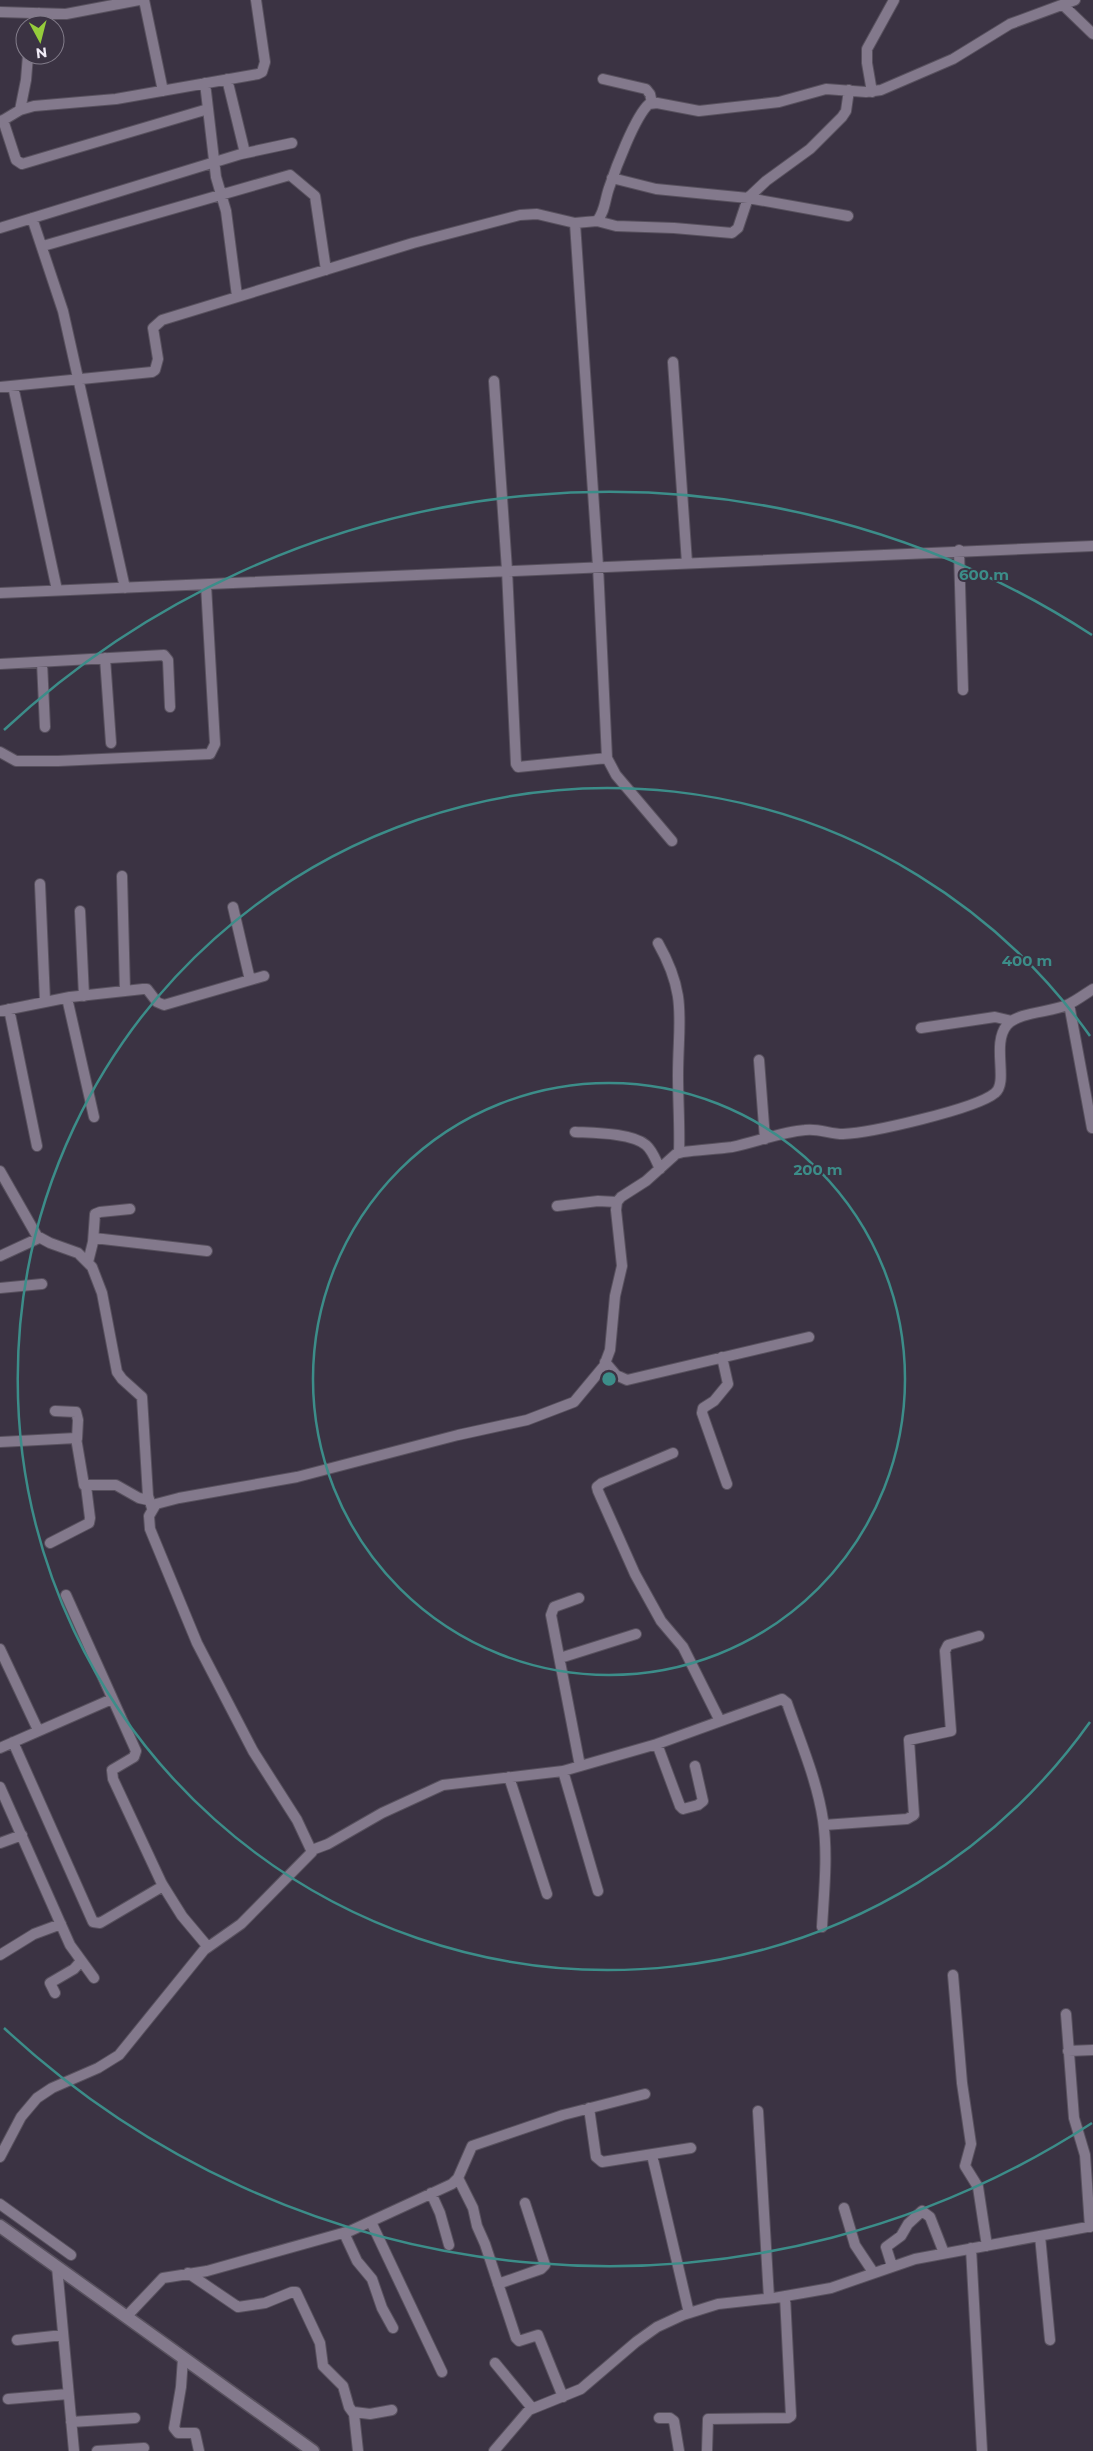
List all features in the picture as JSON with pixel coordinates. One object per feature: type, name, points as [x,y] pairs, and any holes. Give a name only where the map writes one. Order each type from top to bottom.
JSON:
[{"type":"street","points":[[0,12],[66,14],[102,4],[139,0]]},
{"type":"street","points":[[144,0],[163,90]]},
{"type":"street","points":[[208,109],[22,164],[16,160],[2,121],[20,110],[34,106],[116,99],[262,72],[265,62],[257,0]]},
{"type":"street","points":[[872,92],[867,63],[867,49],[894,0]]},
{"type":"street","points":[[596,221],[602,213],[612,178],[643,110],[652,103],[699,111],[779,102],[826,89],[872,92],[893,86],[953,59],[1010,24],[1075,0]]},
{"type":"street","points":[[1063,5],[1093,34]]},
{"type":"street","points":[[20,110],[27,65]]},
{"type":"street","points":[[227,79],[245,154]]},
{"type":"street","points":[[603,80],[646,89],[650,94],[652,103]]},
{"type":"street","points":[[205,83],[215,163],[220,194],[226,211],[237,296]]},
{"type":"street","points":[[0,386],[78,381],[152,372],[157,365],[154,326],[162,320],[483,223],[520,215],[537,214],[575,223],[596,221],[616,226],[674,228],[730,234],[738,228],[748,198],[766,181],[810,149],[842,117],[846,111],[849,90]]},
{"type":"street","points":[[0,228],[245,154],[292,143]]},
{"type":"street","points":[[42,246],[220,194],[292,176],[315,196],[326,270]]},
{"type":"street","points":[[612,178],[656,189],[748,198],[848,216]]},
{"type":"street","points":[[32,218],[63,311],[125,588]]},
{"type":"street","points":[[575,223],[598,566],[607,758],[616,775],[672,841]]},
{"type":"street","points":[[673,362],[687,563]]},
{"type":"street","points":[[494,381],[507,570],[516,764],[518,767],[607,758]]},
{"type":"street","points":[[13,386],[57,590]]},
{"type":"street","points":[[0,593],[959,550],[1093,546]]},
{"type":"street","points":[[959,550],[963,690]]},
{"type":"street","points":[[0,752],[16,761],[58,761],[210,754],[215,744],[206,585]]},
{"type":"street","points":[[0,664],[159,654],[166,656],[168,660],[170,707]]},
{"type":"street","points":[[105,658],[111,743]]},
{"type":"street","points":[[42,662],[46,727]]},
{"type":"street","points":[[122,876],[125,991]]},
{"type":"street","points":[[40,884],[45,1001]]},
{"type":"street","points":[[233,907],[250,980]]},
{"type":"street","points":[[80,912],[84,996]]},
{"type":"street","points":[[658,943],[674,975],[680,1004],[681,1024],[678,1073],[679,1153]]},
{"type":"street","points":[[37,1146],[4,1010],[45,1001],[146,989],[157,1002],[164,1005],[264,976]]},
{"type":"street","points":[[557,1206],[590,1201],[617,1202],[679,1153],[732,1147],[804,1130],[836,1134],[856,1133],[909,1122],[983,1100],[999,1088],[1001,1081],[1000,1043],[1004,1029],[1012,1021],[1069,1004],[1093,989]]},
{"type":"street","points":[[67,998],[94,1117]]},
{"type":"street","points":[[1069,1004],[1092,1128]]},
{"type":"street","points":[[921,1028],[995,1017],[1012,1021]]},
{"type":"street","points":[[759,1060],[765,1139]]},
{"type":"street","points":[[575,1132],[613,1135],[642,1142],[651,1151],[660,1169]]},
{"type":"street","points":[[0,1171],[39,1238],[70,1249],[88,1262],[102,1293],[117,1372],[142,1397],[150,1504],[149,1521],[152,1534],[197,1643],[253,1751],[297,1820],[312,1850],[311,1855],[241,1924],[208,1947],[146,2019],[119,2055],[98,2068],[52,2088],[37,2098],[18,2121],[0,2157]]},
{"type":"street","points":[[86,1486],[116,1485],[150,1504],[156,1504],[297,1477],[458,1435],[544,1415],[574,1402],[588,1387],[605,1362],[610,1350],[615,1296],[622,1266],[616,1210],[617,1202]]},
{"type":"street","points":[[88,1262],[94,1238],[97,1213],[130,1210]]},
{"type":"street","points":[[0,1256],[39,1238]]},
{"type":"street","points":[[94,1238],[207,1251]]},
{"type":"street","points":[[0,1288],[42,1284]]},
{"type":"street","points":[[605,1362],[616,1375],[628,1380],[809,1337]]},
{"type":"street","points":[[722,1357],[728,1384],[714,1401],[703,1408],[702,1413],[727,1484]]},
{"type":"street","points":[[50,1543],[88,1523],[90,1518],[86,1486],[83,1483],[76,1439],[78,1420],[76,1412],[55,1411]]},
{"type":"street","points":[[0,1442],[76,1439]]},
{"type":"street","points":[[673,1453],[602,1483],[598,1487],[598,1491],[635,1574],[661,1621],[683,1648],[720,1721]]},
{"type":"street","points":[[66,1595],[136,1751],[134,1757],[112,1770],[111,1775],[163,1886],[182,1916],[208,1947]]},
{"type":"street","points":[[579,1598],[551,1610],[580,1766]]},
{"type":"street","points":[[560,1658],[636,1634]]},
{"type":"street","points":[[824,1825],[907,1819],[914,1815],[909,1740],[951,1731],[952,1724],[945,1651],[948,1645],[979,1636]]},
{"type":"street","points":[[0,1649],[38,1730]]},
{"type":"street","points":[[0,1748],[112,1699]]},
{"type":"street","points":[[312,1850],[328,1844],[382,1813],[443,1786],[563,1771],[657,1744],[779,1699],[786,1700],[816,1786],[824,1825],[822,1927]]},
{"type":"street","points":[[13,1742],[93,1922],[100,1922],[163,1886]]},
{"type":"street","points":[[657,1744],[680,1806],[683,1809],[698,1805],[703,1801],[695,1766]]},
{"type":"street","points":[[563,1771],[598,1891]]},
{"type":"street","points":[[509,1777],[547,1894]]},
{"type":"street","points":[[0,1787],[70,1945],[94,1978]]},
{"type":"street","points":[[0,1843],[22,1835]]},
{"type":"street","points":[[0,1955],[34,1934],[61,1924]]},
{"type":"street","points":[[55,1993],[50,1983],[74,1969],[81,1961]]},
{"type":"street","points":[[953,1975],[962,2083],[971,2144],[965,2166],[978,2186],[987,2246]]},
{"type":"street","points":[[494,2451],[529,2406],[561,2393],[581,2389],[656,2328],[688,2308],[785,2296],[831,2288],[892,2266],[944,2253],[1091,2226],[1084,2155],[1074,2118],[1066,2014]]},
{"type":"street","points":[[1068,2051],[1093,2050]]},
{"type":"street","points":[[131,2312],[163,2278],[212,2269],[344,2233],[452,2184],[458,2178],[472,2146],[527,2126],[646,2094]]},
{"type":"street","points":[[589,2108],[598,2160],[606,2162],[691,2148]]},
{"type":"street","points":[[758,2111],[769,2298]]},
{"type":"street","points":[[652,2154],[688,2308]]},
{"type":"street","points":[[458,2178],[473,2208],[477,2226],[516,2338],[519,2341],[538,2335],[561,2393]]},
{"type":"street","points":[[431,2193],[440,2213],[449,2245]]},
{"type":"street","points":[[498,2284],[541,2269],[545,2264],[525,2203]]},
{"type":"street","points":[[0,2204],[71,2256]]},
{"type":"street","points":[[844,2208],[854,2245],[873,2272]]},
{"type":"street","points":[[892,2266],[886,2247],[901,2236],[908,2224],[922,2211],[930,2217],[944,2253]]},
{"type":"street","points":[[371,2222],[442,2372]]},
{"type":"street","points":[[0,2226],[56,2267],[131,2312],[183,2358],[313,2451]]},
{"type":"street","points":[[344,2233],[357,2261],[372,2279],[382,2308],[393,2328]]},
{"type":"street","points":[[1040,2236],[1050,2340]]},
{"type":"street","points":[[971,2248],[982,2451]]},
{"type":"street","points":[[56,2267],[74,2451]]},
{"type":"street","points":[[188,2273],[238,2307],[265,2303],[296,2292],[320,2343],[323,2366],[342,2384],[349,2407],[354,2412],[370,2414],[392,2410]]},
{"type":"street","points":[[707,2451],[708,2419],[788,2418],[791,2416],[785,2296]]},
{"type":"street","points":[[17,2340],[63,2335]]},
{"type":"street","points":[[183,2358],[181,2388],[174,2419],[174,2428],[178,2433],[195,2434],[199,2451]]},
{"type":"street","points":[[495,2363],[529,2406]]},
{"type":"street","points":[[8,2399],[68,2394]]},
{"type":"street","points":[[354,2412],[358,2451]]},
{"type":"street","points":[[71,2422],[135,2418]]},
{"type":"street","points":[[659,2418],[670,2418],[674,2421],[679,2451]]},
{"type":"street","points":[[97,2451],[144,2448]]}]
